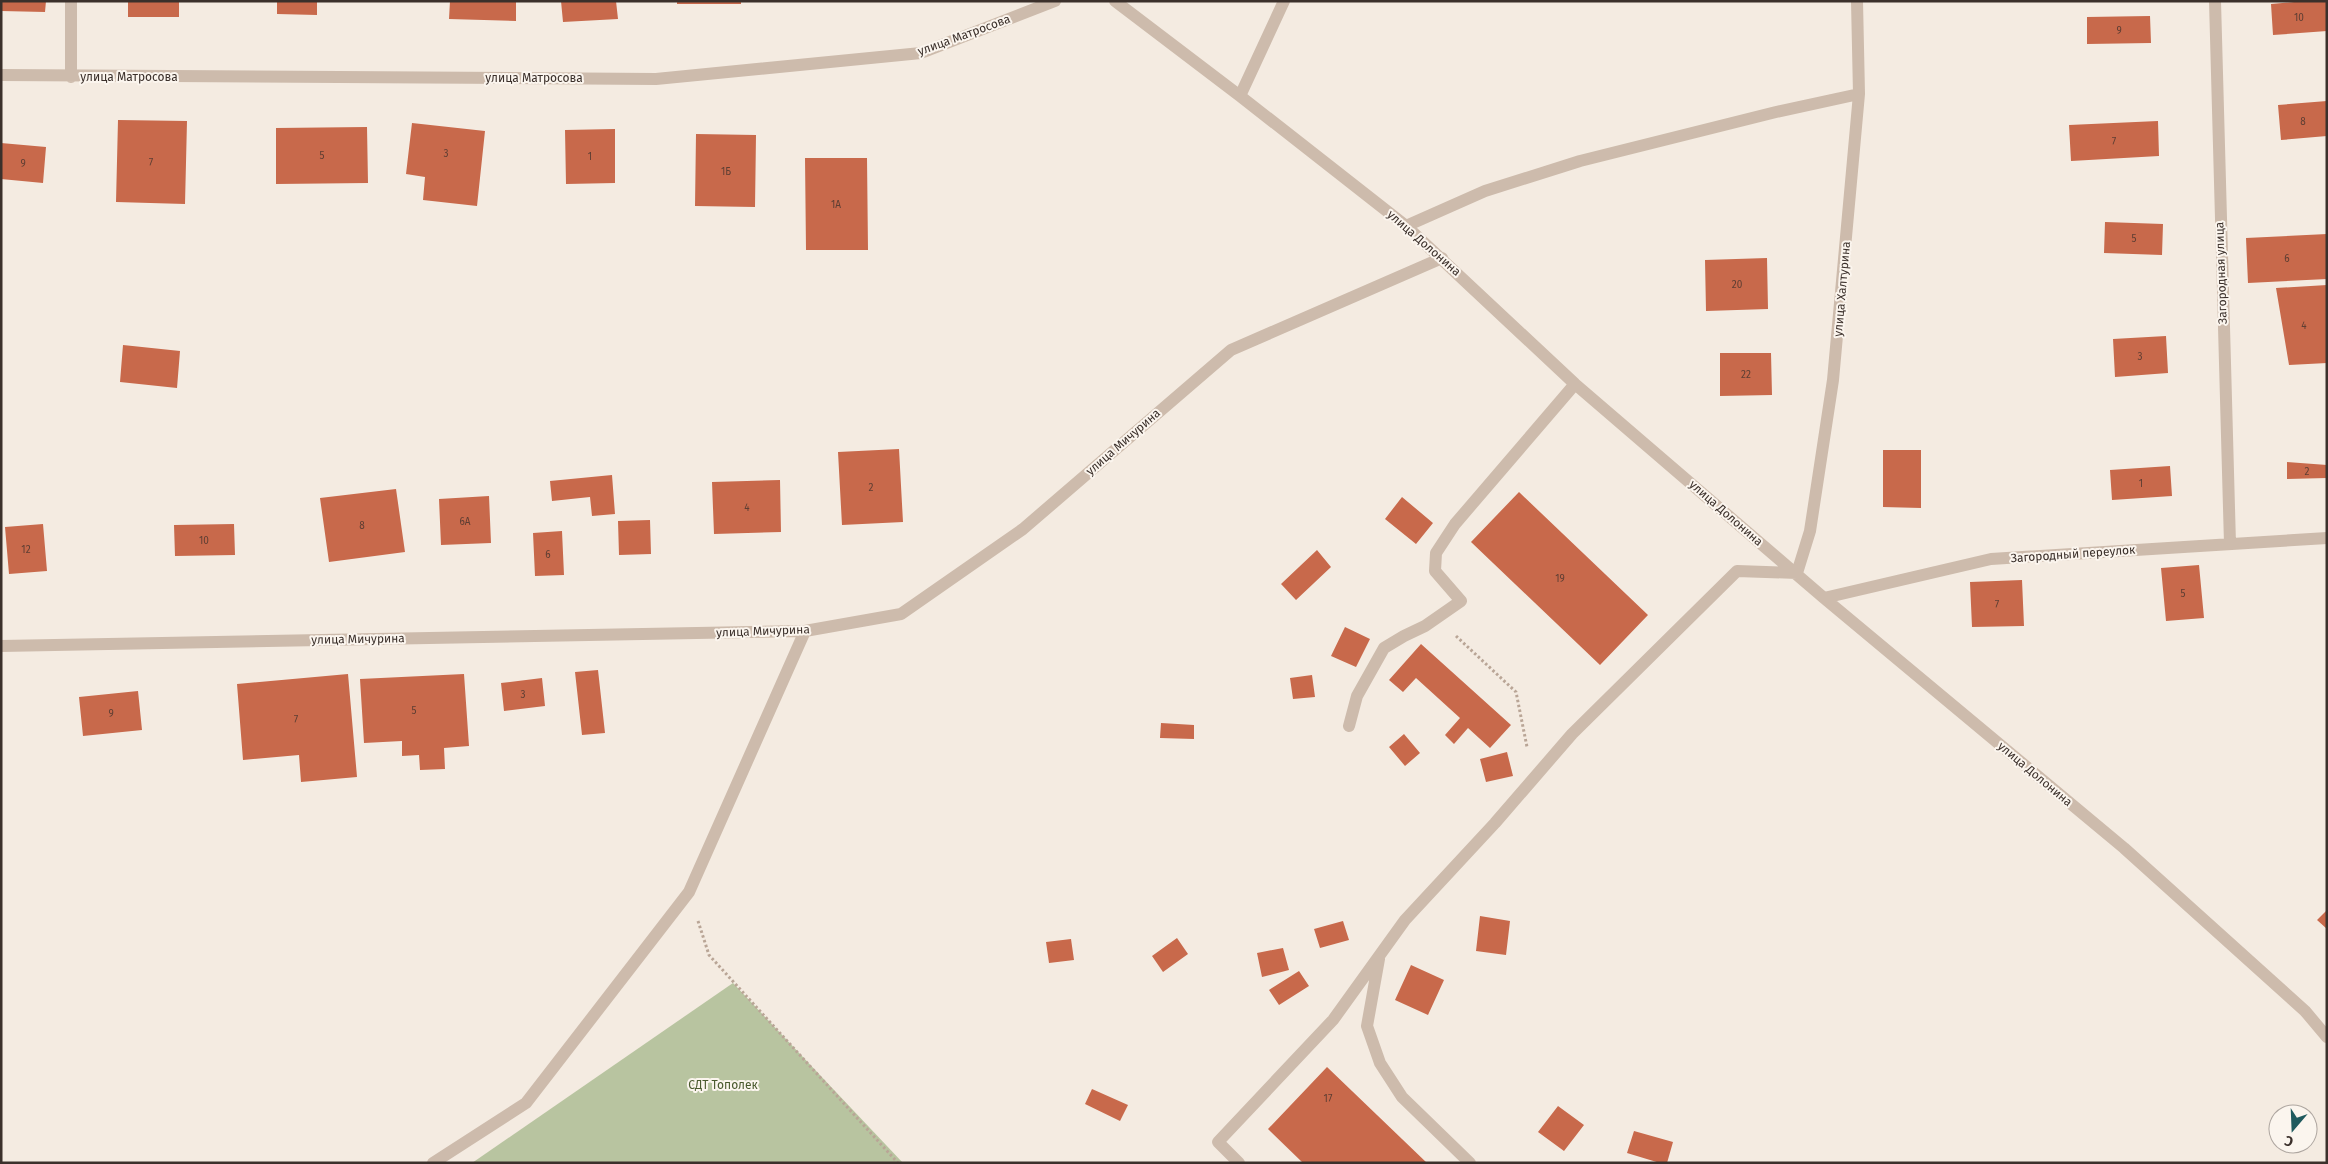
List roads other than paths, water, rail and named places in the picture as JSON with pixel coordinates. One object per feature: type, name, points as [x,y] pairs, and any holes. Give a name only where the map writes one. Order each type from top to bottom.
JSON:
[{"type":"street","points":[[71,1],[71,76]]},
{"type":"street","name":"улица Матросова","points":[[1,75],[656,79],[921,53],[1055,1]]},
{"type":"street","name":"улица Долонина","points":[[1115,1],[1406,226],[1575,384],[1824,598],[2124,848],[2304,1011],[2327,1037]]},
{"type":"street","points":[[1240,96],[1284,1]]},
{"type":"street","name":"улица Халтурина","points":[[1797,573],[1810,531],[1833,380],[1859,94],[1856,1]]},
{"type":"street","name":"Загородная улица","points":[[2214,1],[2230,544]]},
{"type":"street","points":[[1406,226],[1485,190],[1580,161],[1776,112],[1859,94]]},
{"type":"street","name":"улица Мичурина","points":[[1,646],[805,631],[901,614],[1023,529],[1231,350],[1442,258]]},
{"type":"street","points":[[1349,726],[1356,696],[1384,648],[1461,601],[1435,571],[1436,553],[1455,524],[1575,384]]},
{"type":"street","name":"Загородный переулок","points":[[1824,598],[1991,559],[2327,538]]},
{"type":"street","points":[[1238,1163],[1218,1142],[1333,1020],[1405,920],[1572,734],[1737,571],[1797,573]]},
{"type":"street","points":[[434,1163],[526,1103],[689,892],[805,631]]},
{"type":"street","points":[[1379,956],[1367,1026],[1380,1063],[1402,1096],[1470,1163]]},
{"type":"park label","name":"СДТ Тополек","points":[[723,1085]]}]
